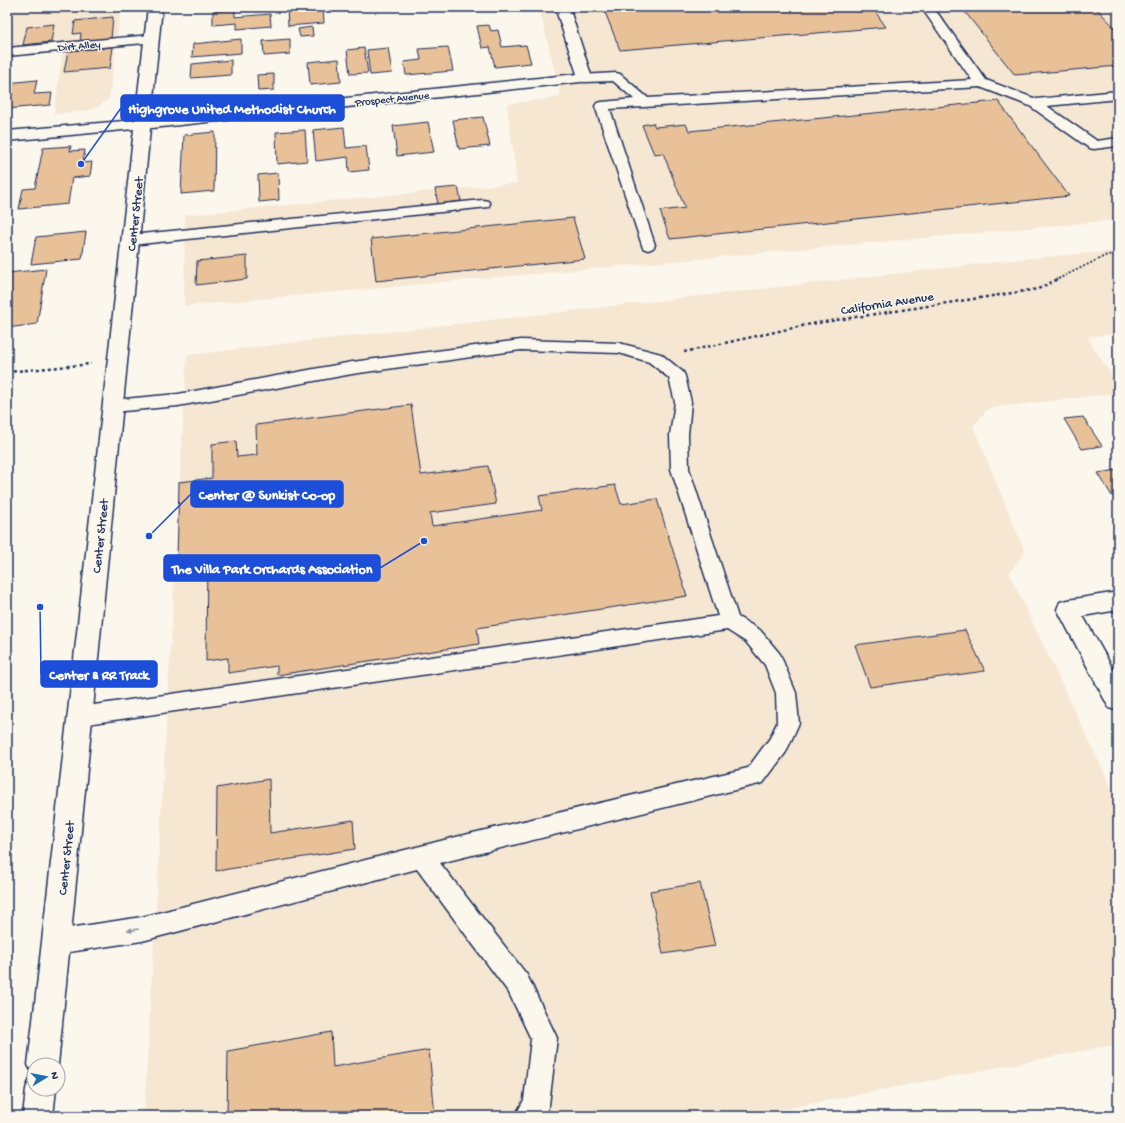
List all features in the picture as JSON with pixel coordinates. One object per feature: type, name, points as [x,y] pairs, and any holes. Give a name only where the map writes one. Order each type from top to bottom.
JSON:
[{"type":"main road","name":"Center Street","points":[[44,1057],[131,240],[154,7]]},
{"type":"main road","points":[[562,7],[585,78]]},
{"type":"main road","name":"Prospect Avenue","points":[[7,136],[143,124],[585,78]]},
{"type":"main road","points":[[1118,601],[1068,609],[1118,701]]},
{"type":"main road","points":[[38,1116],[39,1097]]},
{"type":"lane","points":[[927,7],[981,83]]},
{"type":"lane","name":"Dirt Alley","points":[[7,52],[151,39]]},
{"type":"lane","points":[[585,78],[616,77],[645,102]]},
{"type":"lane","points":[[648,245],[602,106],[645,102],[981,83],[1036,103],[1094,144],[1118,142]]},
{"type":"lane","points":[[1036,103],[1118,95]]},
{"type":"lane","points":[[131,240],[483,204]]},
{"type":"lane","points":[[113,406],[178,400],[352,368],[521,344],[619,348],[655,358],[677,376],[683,402],[679,435],[680,469],[730,622]]},
{"type":"lane","points":[[56,942],[142,929],[422,857],[755,776],[778,745],[788,723],[786,693],[773,660],[753,636],[730,622],[80,716]]},
{"type":"lane","points":[[422,857],[518,984],[544,1038],[536,1105],[528,1116]]},
{"type":"path","name":"California Avenue","points":[[655,358],[811,324],[1038,289],[1107,255],[1118,254]]},
{"type":"path","points":[[7,372],[117,362]]},
{"type":"shaded area","points":[[7,7],[121,7],[109,99],[92,110],[54,114],[63,50],[7,54]]},
{"type":"shaded area","points":[[539,7],[1118,7],[1118,220],[184,306],[185,215],[517,183],[507,104],[561,97]]},
{"type":"shaded area","points":[[1118,251],[1118,333],[1087,337],[1118,386],[1118,393],[989,408],[973,426],[1025,552],[1009,573],[1118,802],[1118,1044],[763,1113],[763,1116],[144,1116],[187,355],[1031,258]]},
{"type":"building","points":[[323,7],[324,23],[288,26],[287,8]]},
{"type":"building","points":[[603,7],[872,7],[886,27],[620,50]]},
{"type":"building","points":[[961,7],[1095,7],[1118,31],[1118,66],[1015,75]]},
{"type":"building","points":[[235,9],[235,17],[270,14],[271,26],[237,29],[237,23],[213,25],[213,11]]},
{"type":"building","points":[[113,17],[111,39],[80,42],[81,33],[73,34],[75,21]]},
{"type":"building","points":[[54,24],[51,42],[23,45],[27,27]]},
{"type":"building","points":[[489,25],[491,31],[498,30],[502,47],[526,45],[531,63],[495,67],[490,47],[482,48],[477,26]]},
{"type":"building","points":[[312,27],[313,36],[300,37],[298,29]]},
{"type":"building","points":[[241,39],[241,53],[192,57],[193,44]]},
{"type":"building","points":[[290,39],[290,54],[264,56],[263,41]]},
{"type":"building","points":[[113,47],[110,68],[64,72],[68,51]]},
{"type":"building","points":[[448,47],[453,71],[406,75],[404,62],[421,60],[419,49]]},
{"type":"building","points":[[364,48],[368,73],[350,74],[347,50]]},
{"type":"building","points":[[388,48],[392,73],[370,75],[367,50]]},
{"type":"building","points":[[339,59],[341,82],[310,85],[308,62]]},
{"type":"building","points":[[231,60],[231,75],[191,78],[192,64]]},
{"type":"building","points":[[274,74],[274,90],[258,91],[257,75]]},
{"type":"building","points":[[37,80],[34,94],[52,93],[50,105],[7,109],[9,102],[7,102],[7,83]]},
{"type":"building","points":[[998,101],[1069,196],[670,239],[660,211],[685,208],[663,153],[654,154],[642,125],[653,123],[655,127],[686,124],[689,131]]},
{"type":"building","points":[[483,117],[490,146],[459,149],[453,120]]},
{"type":"building","points":[[428,122],[434,152],[397,156],[393,126]]},
{"type":"building","points":[[344,127],[346,148],[366,146],[369,170],[349,172],[348,157],[316,161],[313,130]]},
{"type":"building","points":[[305,130],[307,161],[277,164],[276,132]]},
{"type":"building","points":[[215,132],[214,191],[181,194],[184,135]]},
{"type":"building","points":[[71,146],[70,151],[85,150],[83,163],[92,162],[90,176],[72,178],[68,204],[19,209],[23,189],[35,188],[43,148]]},
{"type":"building","points":[[278,173],[279,200],[259,202],[258,175]]},
{"type":"building","points":[[458,187],[461,201],[438,204],[435,189]]},
{"type":"building","points":[[573,218],[585,259],[376,281],[371,239]]},
{"type":"building","points":[[86,232],[82,259],[31,264],[36,237]]},
{"type":"building","points":[[247,256],[247,279],[196,285],[197,261]]},
{"type":"building","points":[[46,269],[37,324],[7,328],[7,273]]},
{"type":"building","points":[[411,405],[421,475],[488,466],[496,504],[430,513],[432,526],[542,510],[539,496],[615,485],[621,504],[657,499],[687,596],[477,628],[479,644],[277,675],[277,666],[228,673],[228,658],[206,661],[207,556],[177,560],[179,482],[212,478],[212,444],[236,441],[237,457],[257,455],[256,425]]},
{"type":"building","points":[[1083,417],[1102,446],[1082,449],[1064,419]]},
{"type":"building","points":[[1118,470],[1118,495],[1112,496],[1098,473]]},
{"type":"building","points":[[965,630],[985,671],[870,687],[855,645]]},
{"type":"building","points":[[269,779],[270,833],[353,820],[355,849],[216,871],[217,788]]},
{"type":"building","points":[[700,883],[715,946],[663,954],[650,891]]},
{"type":"building","points":[[331,1032],[333,1067],[429,1050],[435,1116],[227,1116],[228,1051]]},
{"type":"place","name":"Highgrove United Methodist Church","points":[[81,164]]},
{"type":"place","name":"Center @ Sunkist Co-op","points":[[149,536]]},
{"type":"place","name":"The Villa Park Orchards Association","points":[[424,541]]},
{"type":"place","name":"Center & RR Track","points":[[40,607]]}]
